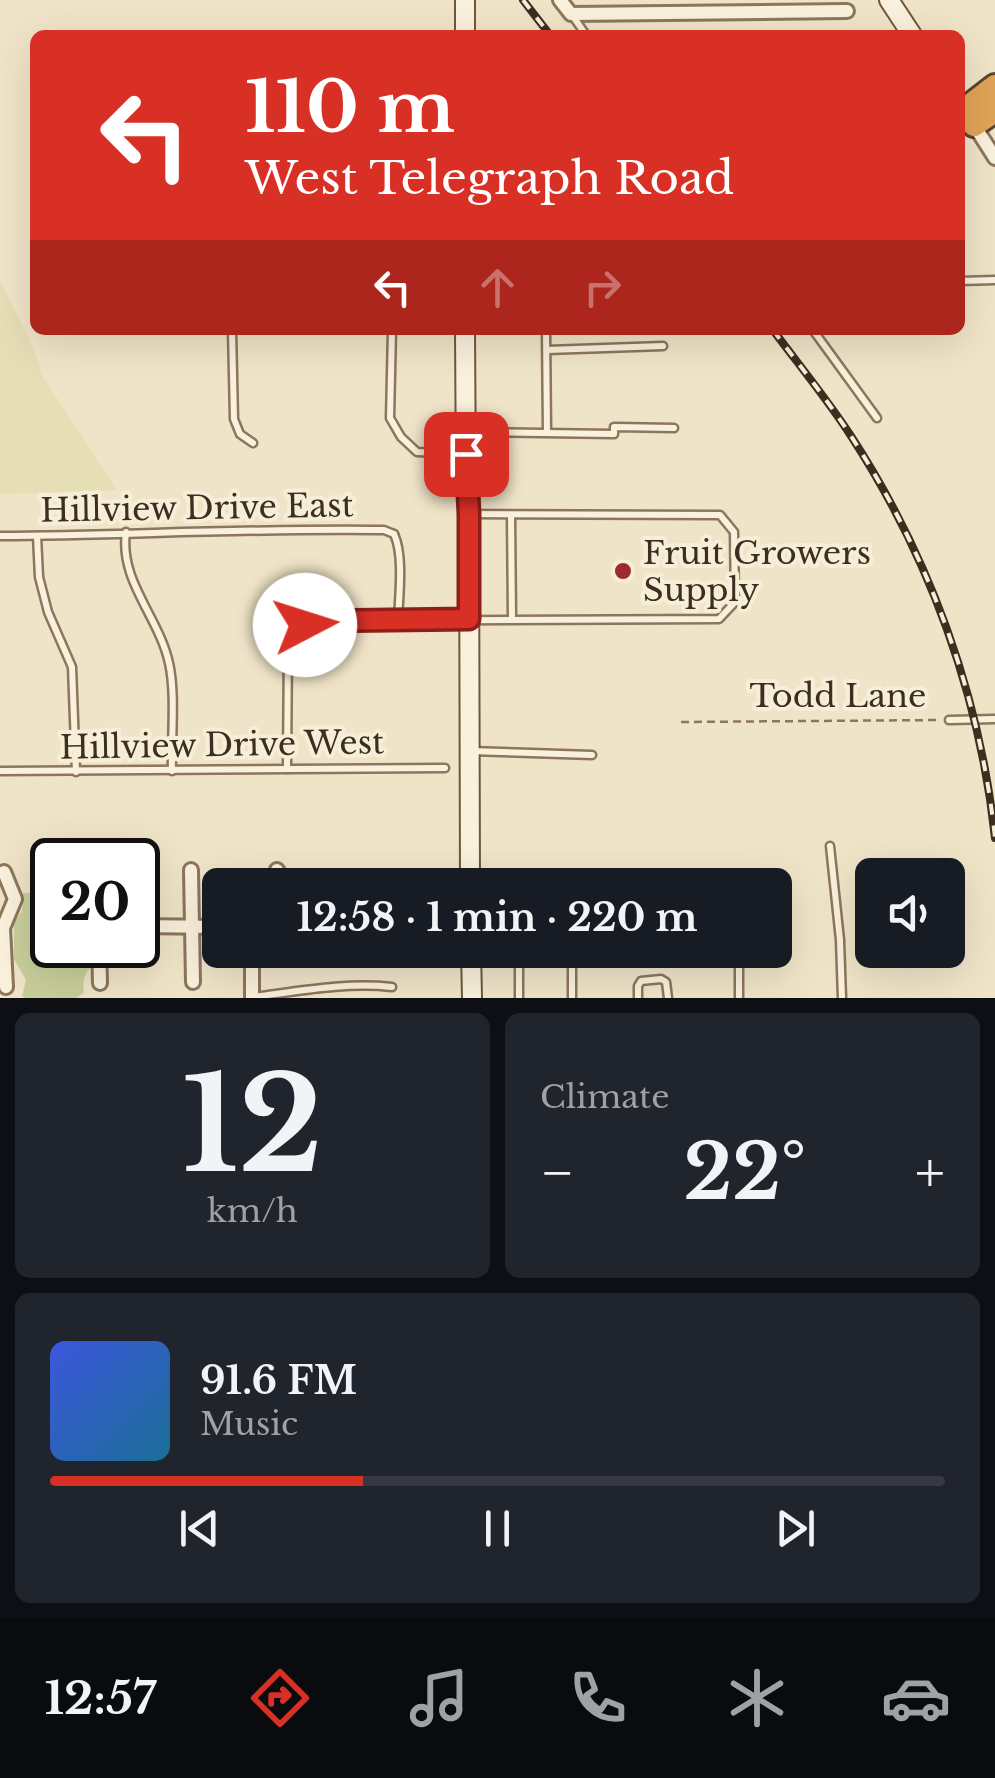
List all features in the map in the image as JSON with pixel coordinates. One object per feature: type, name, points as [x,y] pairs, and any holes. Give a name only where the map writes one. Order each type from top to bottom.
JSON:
[{"type":"highway","points":[[965,116],[995,86]]},
{"type":"highway","points":[[965,117],[995,111]]},
{"type":"main road","points":[[464,30],[465,0]]},
{"type":"main road","points":[[889,0],[909,30]]},
{"type":"main road","points":[[465,335],[470,868]]},
{"type":"main road","points":[[471,968],[472,998]]},
{"type":"street","points":[[560,0],[571,14],[847,11]]},
{"type":"street","points":[[965,118],[995,158]]},
{"type":"street","points":[[191,870],[193,982]]},
{"type":"street","points":[[4,872],[15,899],[1,928],[6,987]]},
{"type":"street","points":[[160,926],[202,926]]},
{"type":"street","points":[[100,968],[100,984]]},
{"type":"street","points":[[252,968],[252,998]]},
{"type":"lane","points":[[571,14],[582,30]]},
{"type":"lane","points":[[965,281],[995,280]]},
{"type":"lane","points":[[232,335],[234,419],[240,434],[253,443]]},
{"type":"lane","points":[[392,335],[390,418],[401,437],[418,452],[466,454]]},
{"type":"lane","points":[[546,335],[547,432]]},
{"type":"lane","points":[[818,335],[877,418]]},
{"type":"lane","points":[[547,350],[662,346]]},
{"type":"lane","points":[[466,432],[614,434],[614,427],[674,428]]},
{"type":"lane","points":[[287,769],[287,653],[295,632],[314,621],[719,618],[735,602],[734,532],[720,516],[469,514]]},
{"type":"lane","points":[[511,514],[512,619]]},
{"type":"lane","points":[[398,620],[398,542],[394,534],[400,526]]},
{"type":"lane","name":"Hillview Drive East","points":[[0,536],[372,530],[394,534]]},
{"type":"lane","points":[[126,532],[128,571],[160,634],[168,662],[172,772]]},
{"type":"lane","points":[[37,536],[39,577],[48,612],[72,668],[76,772]]},
{"type":"lane","name":"Todd Lane","points":[[949,720],[995,718]]},
{"type":"lane","points":[[469,750],[592,755]]},
{"type":"lane","name":"Hillview Drive West","points":[[0,772],[444,768]]},
{"type":"lane","points":[[830,846],[842,998]]},
{"type":"lane","points":[[518,998],[519,968]]},
{"type":"lane","points":[[572,968],[572,998]]},
{"type":"lane","points":[[739,968],[739,998]]},
{"type":"lane","points":[[638,998],[638,986],[647,979],[666,982],[668,998]]},
{"type":"lane","points":[[252,998],[339,986],[392,988]]},
{"type":"path","name":"Todd Lane","points":[[681,722],[949,720]]},
{"type":"shaded area","points":[[0,281],[43,377],[117,490],[0,494]]},
{"type":"green space","points":[[23,893],[30,893],[30,968],[90,968],[84,978],[84,993],[76,998],[22,996],[26,980],[14,959],[14,923],[22,911]]},
{"type":"railway","points":[[523,0],[546,30]]},
{"type":"railway","points":[[777,335],[851,436],[927,578],[947,628],[977,732],[995,838]]},
{"type":"place","name":"Fruit Growers Supply","points":[[623,571]]},
{"type":"route","points":[[305,625],[314,621],[469,619],[466,454]]}]
